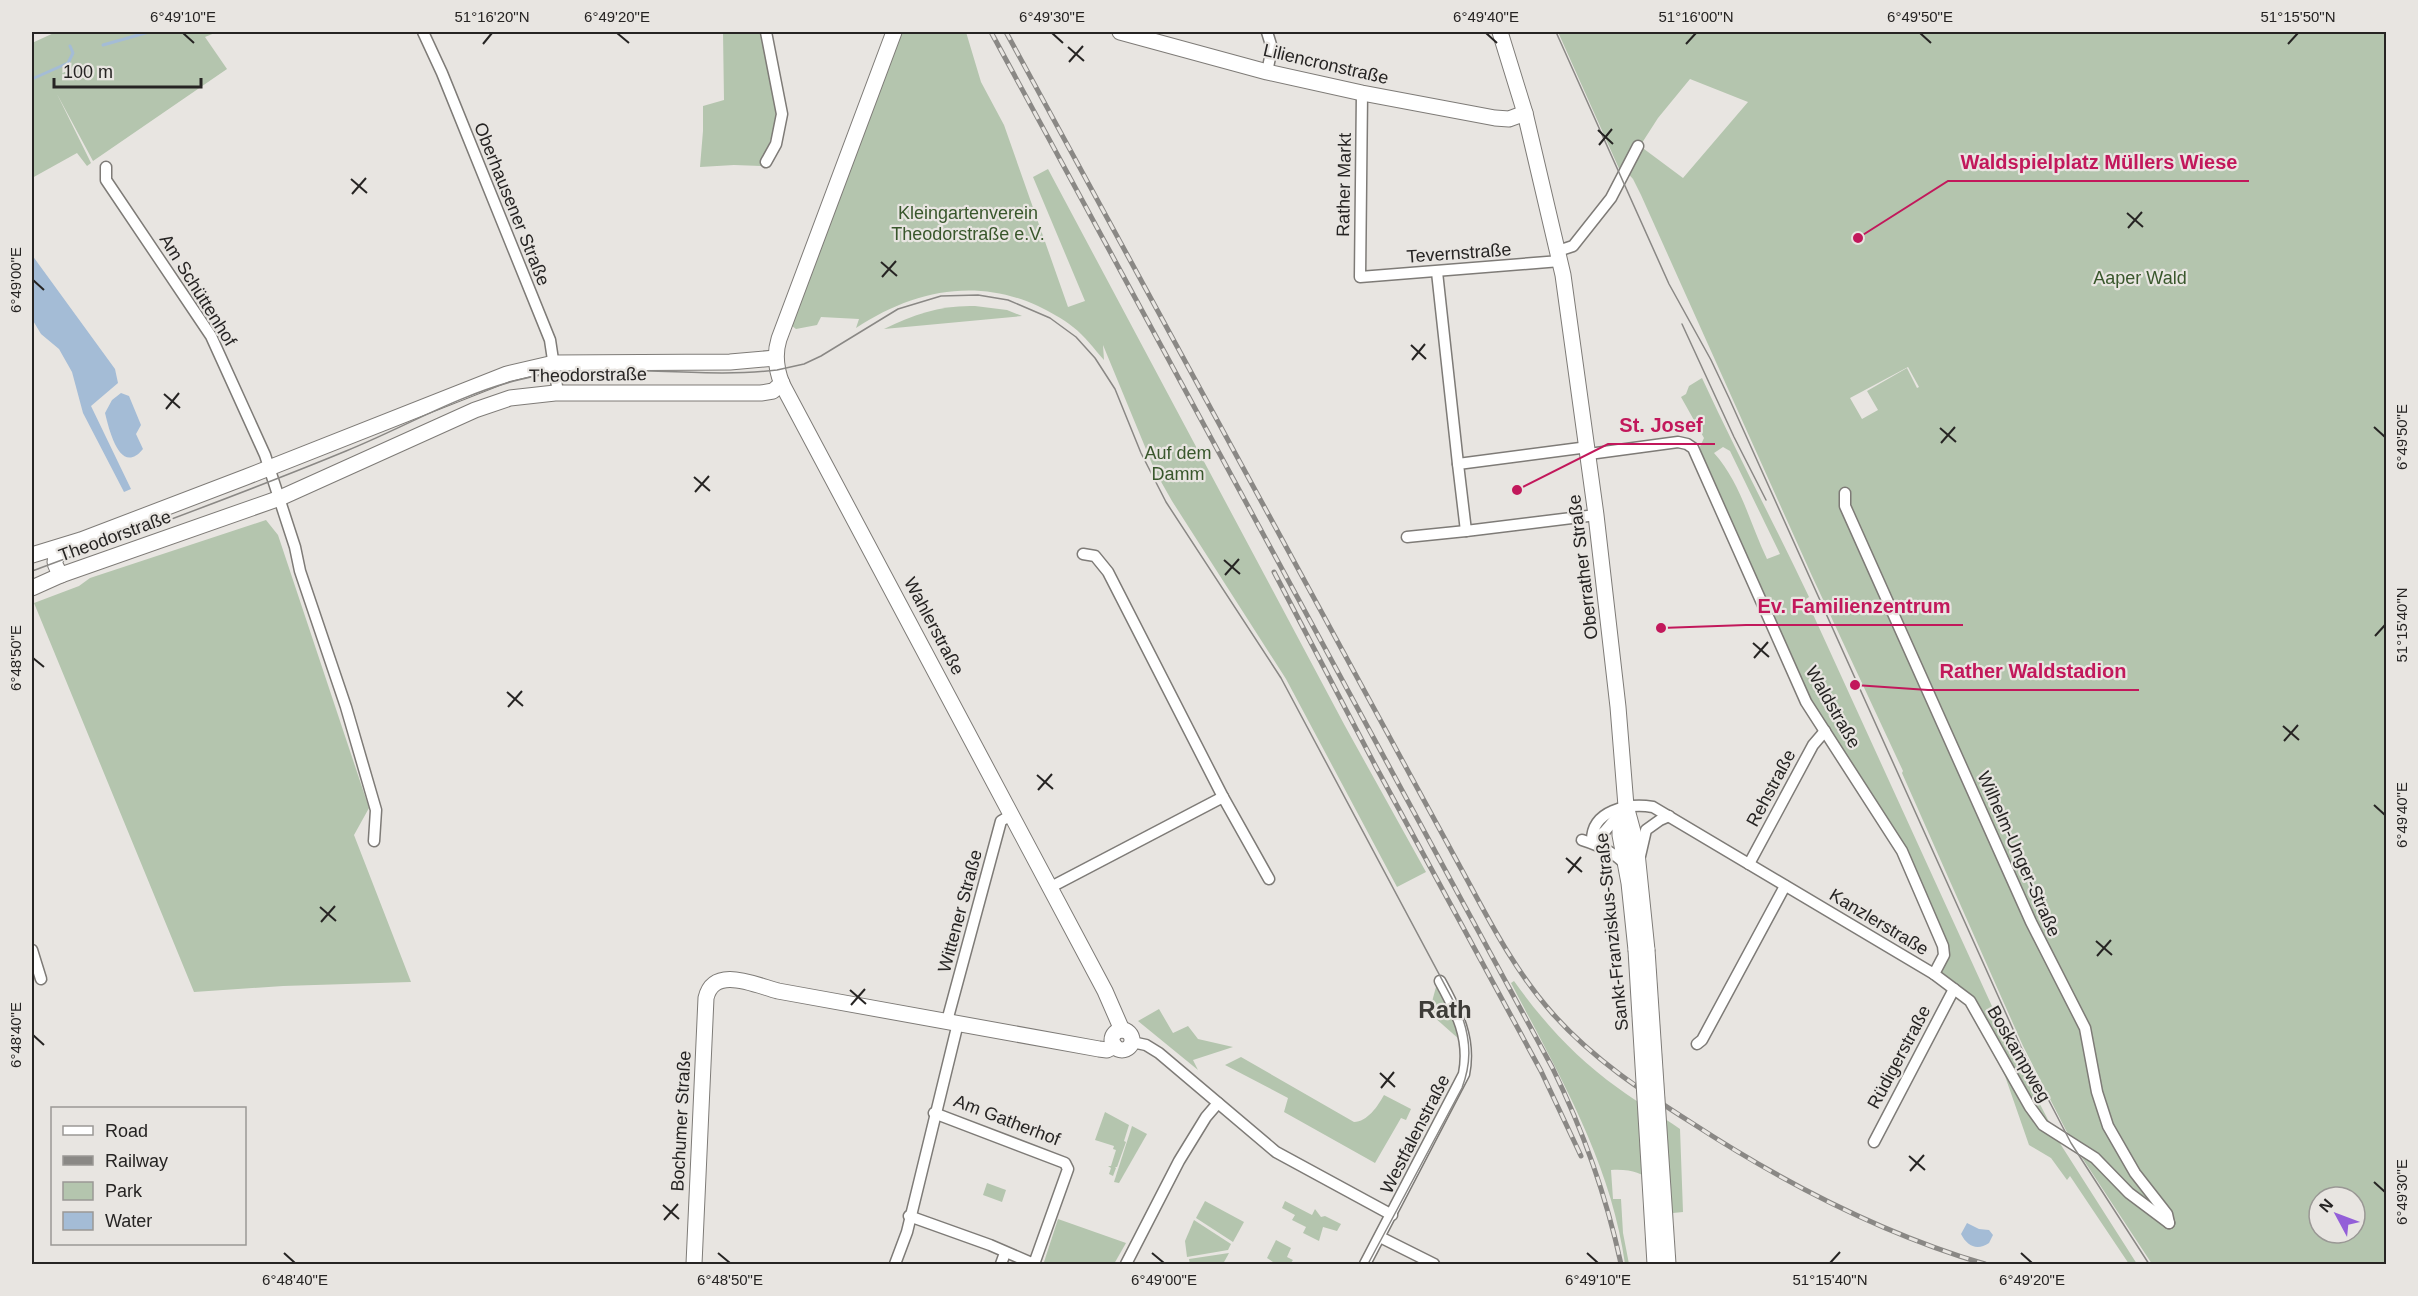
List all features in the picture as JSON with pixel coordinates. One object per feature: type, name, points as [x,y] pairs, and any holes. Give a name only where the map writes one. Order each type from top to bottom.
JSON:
[{"type":"main road","points":[[782,383],[776,358],[779,339],[894,32]]},
{"type":"main road","name":"Liliencronstraße","points":[[1120,32],[1267,72],[1362,93],[1496,118],[1509,118],[1525,113]]},
{"type":"main road","name":"Oberrather Straße","points":[[1500,32],[1525,113],[1559,256],[1596,514],[1618,707],[1626,806]]},
{"type":"main road","name":"Theodorstraße","points":[[32,555],[81,540],[270,468],[497,377],[554,363],[730,362],[776,358]]},
{"type":"main road","name":"Theodorstraße","points":[[32,588],[61,575],[280,498],[475,410],[510,398],[558,393],[761,393],[773,391],[782,383]]},
{"type":"main road","name":"Wahlerstraße","points":[[782,383],[1051,887],[1105,991],[1122,1030]]},
{"type":"main road","points":[[61,575],[55,566],[55,559],[81,540]]},
{"type":"main road","name":"Sankt-Franziskus-Straße","points":[[1626,806],[1633,828],[1632,862],[1642,950],[1668,1264]]},
{"type":"main road","name":"Sankt-Franziskus-Straße","points":[[1642,950],[1655,1264]]},
{"type":"main road","name":"Bochumer Straße","points":[[694,1264],[706,998],[715,981],[726,979],[953,1022]]},
{"type":"main road","points":[[953,1022],[1107,1050],[1115,1046],[1123,1049],[1128,1047],[1132,1042],[1130,1033],[1122,1030],[1116,1032],[1113,1037],[1115,1046]]},
{"type":"street","name":"Oberhausener Straße","points":[[423,32],[442,73],[527,288],[550,340],[558,393]]},
{"type":"street","points":[[766,32],[782,114],[776,144],[766,162]]},
{"type":"street","points":[[1267,32],[1272,48],[1267,72]]},
{"type":"street","name":"Rather Markt","points":[[1360,277],[1362,93]]},
{"type":"street","points":[[1559,256],[1573,246],[1611,198],[1638,146]]},
{"type":"street","name":"Am Schüttenhof","points":[[106,167],[106,180],[212,336],[270,468]]},
{"type":"street","name":"Tevernstraße","points":[[1360,277],[1437,272],[1559,256]]},
{"type":"street","points":[[1437,272],[1466,531]]},
{"type":"street","name":"Waldstraße","points":[[1458,464],[1678,442],[1693,448],[1806,702],[1902,851],[1943,946],[1944,955],[1934,974]]},
{"type":"street","points":[[270,468],[300,571],[346,707],[376,810],[374,841]]},
{"type":"street","name":"Wilhelm-Unger-Straße","points":[[1845,493],[1845,506],[2021,900],[2085,1028],[2097,1092],[2108,1126],[2135,1173],[2167,1214],[2169,1223]]},
{"type":"street","points":[[1407,537],[1596,514]]},
{"type":"street","points":[[1083,554],[1095,556],[1108,572],[1223,796],[1269,879]]},
{"type":"street","name":"Rehstraße","points":[[1749,864],[1813,745],[1825,731]]},
{"type":"street","points":[[1051,887],[1223,796]]},
{"type":"street","points":[[1626,806],[1605,831],[1587,841],[1632,862],[1643,849],[1646,830],[1669,816]]},
{"type":"street","name":"Kanzlerstraße","points":[[1626,806],[1653,807],[1934,974],[1954,989]]},
{"type":"street","name":"Wittener Straße","points":[[953,1022],[1000,821],[1011,815]]},
{"type":"street","points":[[1697,1044],[1702,1040],[1785,886]]},
{"type":"street","points":[[32,950],[41,979]]},
{"type":"street","name":"Westfalenstraße","points":[[1365,1264],[1464,1074],[1467,1057],[1465,1034],[1459,1015],[1440,981]]},
{"type":"street","name":"Boskampweg","points":[[1954,989],[1970,1001],[2030,1107],[2043,1125],[2095,1158],[2129,1193],[2169,1223]]},
{"type":"street","name":"Rüdigerstraße","points":[[1874,1142],[1954,989]]},
{"type":"street","name":"Am Gatherhof","points":[[895,1264],[907,1232],[953,1022]]},
{"type":"street","points":[[1132,1042],[1146,1045],[1159,1053],[1287,1160],[1392,1215]]},
{"type":"street","points":[[1126,1264],[1179,1161],[1206,1117],[1218,1103]]},
{"type":"street","name":"Am Gatherhof","points":[[909,1216],[990,1245],[1034,1264],[1068,1170],[1065,1163],[934,1113]]},
{"type":"street","points":[[1380,1237],[1434,1264]]},
{"type":"street","points":[[1001,1264],[1005,1253]]},
{"type":"green space","points":[[56,32],[217,32],[205,37],[227,69],[93,161],[57,94],[91,163],[87,166],[77,153],[32,178],[32,43]]},
{"type":"green space","points":[[723,32],[763,32],[777,103],[777,122],[761,166],[700,167],[703,106],[724,100]]},
{"type":"green space","points":[[901,32],[938,32],[940,34],[940,32],[966,32],[981,82],[1004,125],[1068,307],[1085,301],[1033,177],[1048,169],[1345,726],[1426,872],[1397,887],[1286,679],[1155,471],[1103,345],[1104,360],[1077,331],[1042,308],[1014,297],[967,290],[922,297],[877,315],[856,328],[859,319],[821,317],[817,325],[796,329],[792,326]]},
{"type":"green space","name":"Aaper Wald","points":[[1558,32],[2386,32],[2386,1264],[2152,1264],[2073,1144],[2023,1046],[1903,771],[1812,576],[1641,195],[1633,179],[1624,169],[1621,173]],"holes":[[[1690,79],[1748,102],[1683,178],[1640,146],[1658,118]],[[1908,367],[1919,387],[1917,388],[1907,368],[1867,391],[1878,410],[1862,419],[1850,398]]]},
{"type":"green space","points":[[975,306],[1007,310],[1022,316],[884,329],[928,312],[951,307]]},
{"type":"green space","points":[[1702,378],[1809,597],[1806,599],[2012,1050],[2061,1145],[2137,1264],[2129,1264],[2070,1176],[2067,1180],[2051,1158],[2029,1145],[2005,1076],[1965,1002],[1939,972],[1945,956],[1906,856],[1819,719],[1697,453],[1704,438],[1681,397],[1686,394],[1689,386]],"holes":[[[1723,447],[1730,451],[1780,554],[1767,559],[1738,490],[1714,453]]]},
{"type":"green space","points":[[266,520],[278,535],[369,808],[354,835],[411,982],[283,986],[194,992],[34,603],[79,586],[90,578]]},
{"type":"green space","points":[[1514,981],[1549,1025],[1588,1065],[1680,1129],[1683,1212],[1673,1213],[1654,1186],[1642,1175],[1624,1170],[1611,1170],[1613,1199],[1621,1199],[1623,1233],[1629,1264],[1625,1264],[1618,1226],[1595,1154],[1564,1085],[1511,983]]},
{"type":"green space","points":[[1436,987],[1455,1022],[1460,1040],[1434,1017],[1430,1009]]},
{"type":"green space","points":[[1159,1009],[1173,1033],[1188,1026],[1198,1039],[1233,1047],[1193,1060],[1198,1070],[1138,1021]]},
{"type":"green space","points":[[1241,1057],[1354,1122],[1368,1116],[1384,1095],[1411,1109],[1406,1120],[1401,1118],[1375,1163],[1284,1112],[1288,1098],[1225,1065]]},
{"type":"green space","points":[[1105,1112],[1129,1125],[1124,1141],[1126,1142],[1113,1176],[1109,1174],[1111,1168],[1108,1166],[1111,1166],[1116,1150],[1113,1149],[1114,1146],[1095,1140]]},
{"type":"green space","points":[[1132,1126],[1147,1134],[1119,1183],[1114,1182]]},
{"type":"green space","points":[[987,1183],[1006,1190],[1002,1202],[983,1195]]},
{"type":"green space","points":[[1205,1201],[1244,1222],[1233,1242],[1196,1218]]},
{"type":"green space","points":[[1285,1201],[1312,1215],[1315,1209],[1321,1217],[1325,1216],[1341,1224],[1337,1231],[1323,1227],[1319,1241],[1303,1233],[1306,1227],[1292,1220],[1295,1215],[1282,1208]]},
{"type":"green space","points":[[1058,1219],[1126,1243],[1114,1264],[1050,1264],[1044,1262]]},
{"type":"green space","points":[[1194,1220],[1231,1244],[1228,1250],[1187,1257],[1185,1241]]},
{"type":"green space","points":[[1276,1240],[1291,1248],[1287,1257],[1293,1260],[1290,1264],[1276,1264],[1267,1258]]},
{"type":"green space","points":[[1229,1253],[1223,1264],[1190,1264],[1189,1259]]},
{"type":"water","points":[[32,255],[115,369],[118,383],[91,406],[131,489],[124,492],[83,413],[72,372],[59,349],[41,334],[32,319]]},
{"type":"water","points":[[121,393],[129,396],[141,425],[136,434],[143,449],[135,456],[128,457],[117,448],[105,413],[112,400]]},
{"type":"water","points":[[1967,1223],[1979,1229],[1989,1230],[1993,1235],[1989,1243],[1976,1247],[1966,1242],[1961,1234]]},
{"type":"waterway","points":[[103,45],[149,32]]},
{"type":"waterway","points":[[32,79],[68,63],[73,53],[70,46]]},
{"type":"tram line","points":[[1556,32],[1669,284],[1729,398],[2021,1047],[2071,1143],[2149,1264]]},
{"type":"tram line","points":[[32,571],[268,482],[367,442],[474,394],[518,380],[581,371],[713,373],[777,370],[804,364],[821,356],[898,309],[941,296],[978,295],[1008,300],[1050,318],[1076,337],[1095,358],[1115,389],[1141,453],[1166,502],[1281,678],[1463,1019],[1469,1054],[1462,1088],[1368,1264]]},
{"type":"tram line","points":[[1682,324],[1766,500]]},
{"type":"railway","points":[[991,32],[1552,1067],[1574,1115],[1592,1163],[1621,1264]]},
{"type":"railway","points":[[1006,32],[1488,919],[1518,968],[1541,999],[1568,1030],[1601,1060],[1673,1111],[1762,1166],[1870,1222],[1946,1252],[1985,1264]]},
{"type":"railway","points":[[1274,572],[1376,767],[1541,1071],[1581,1156]]},
{"type":"place","name":"Waldspielplatz Müllers Wiese","points":[[1858,238]]},
{"type":"place","name":"St. Josef","points":[[1517,490]]},
{"type":"place","name":"Ev. Familienzentrum","points":[[1661,628]]},
{"type":"place","name":"Rather Waldstadion","points":[[1855,685]]},
{"type":"district","name":"Rath","points":[[1445,1010]]},
{"type":"park label","name":"Kleingartenverein Theodorstraße e.V.","points":[[968,223]]},
{"type":"park label","name":"Auf dem Damm","points":[[1178,463]]}]
